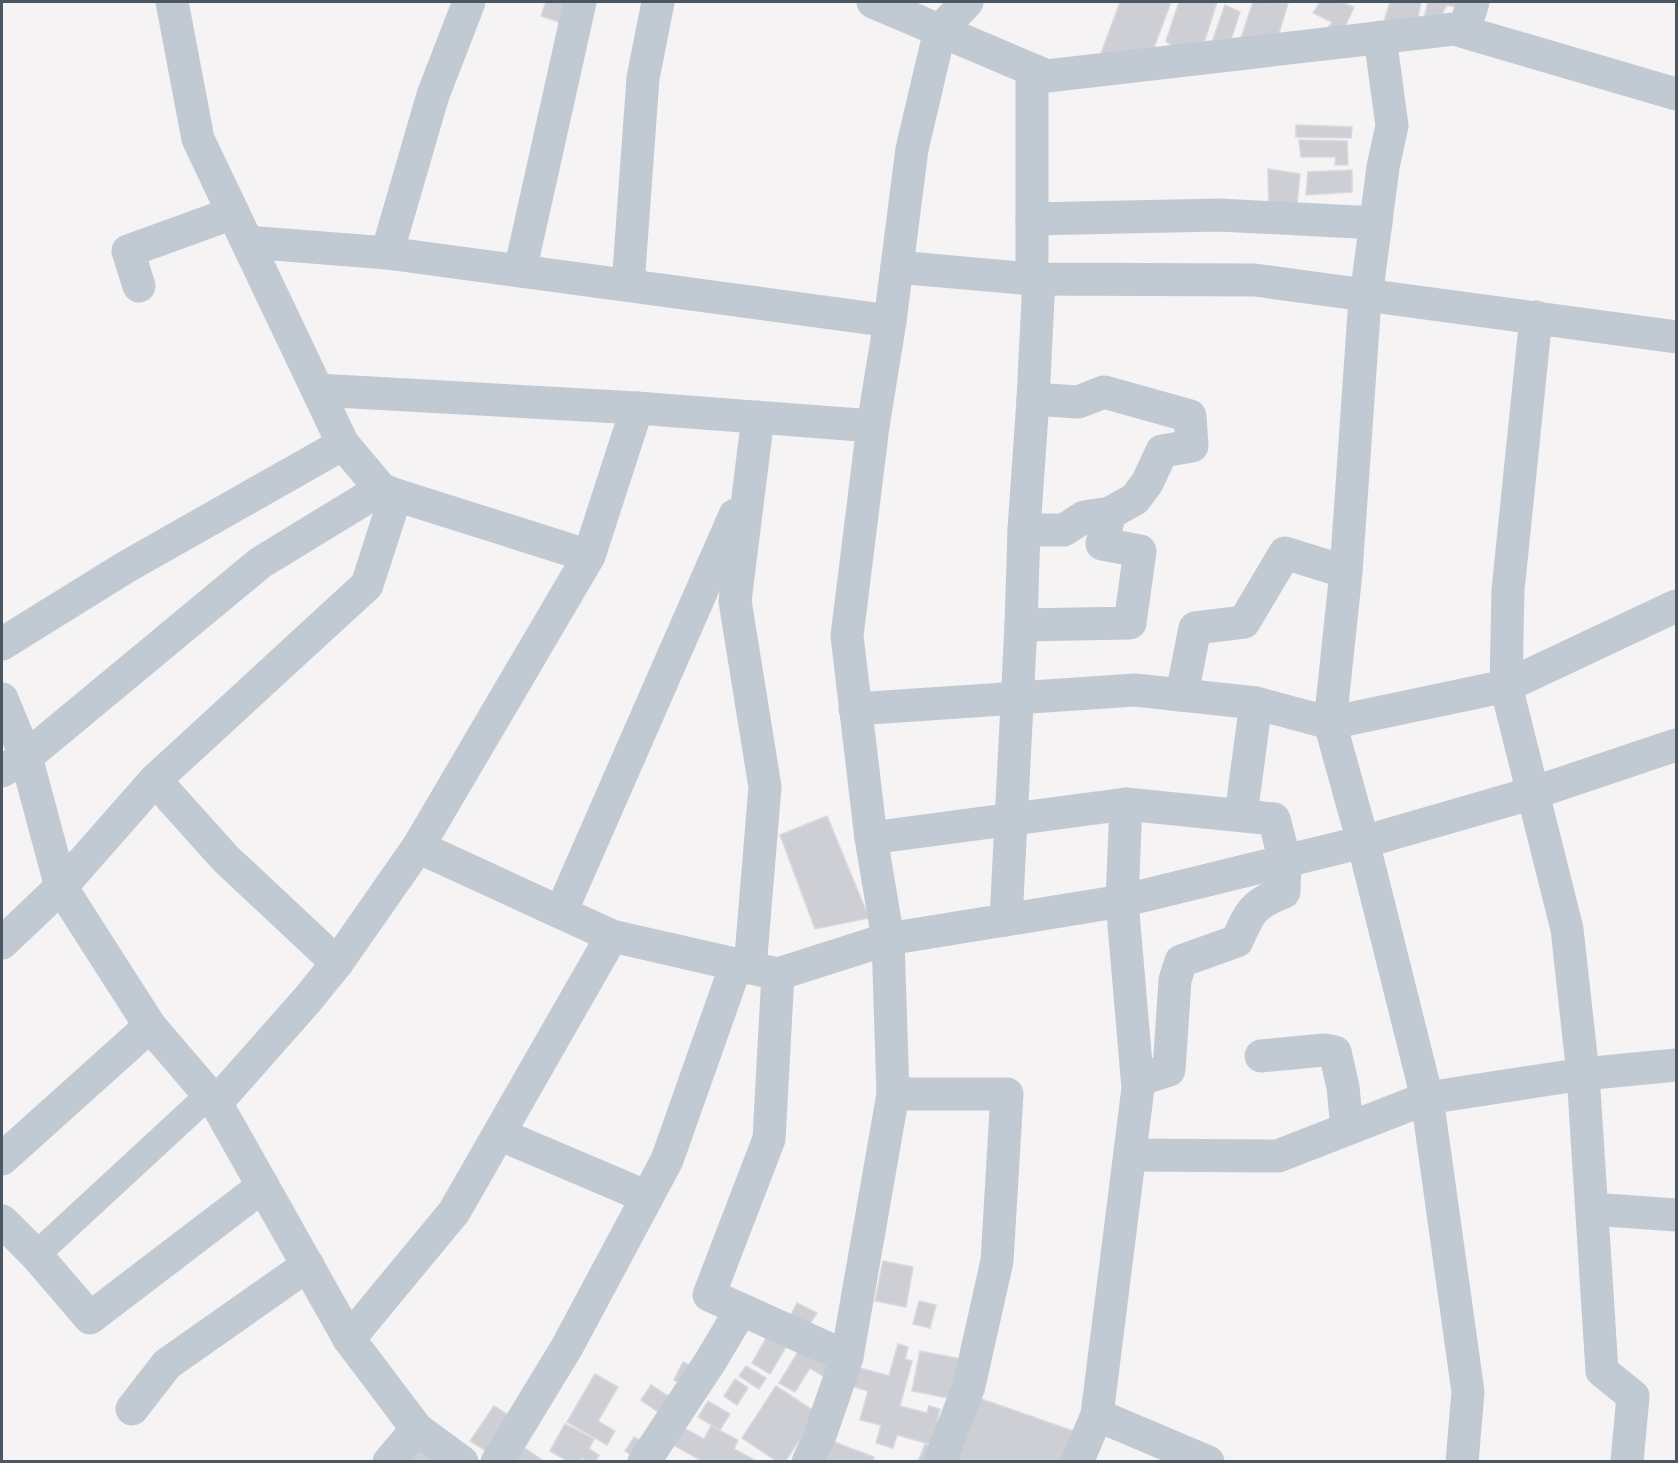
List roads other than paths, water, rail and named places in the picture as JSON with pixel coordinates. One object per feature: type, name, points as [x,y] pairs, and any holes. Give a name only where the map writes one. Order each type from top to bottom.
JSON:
[{"type":"street","points":[[172,2],[198,138],[343,444],[389,492],[589,555]]},
{"type":"street","points":[[387,253],[433,95],[469,2]]},
{"type":"street","points":[[520,271],[580,2]]},
{"type":"street","points":[[628,285],[643,78],[658,2]]},
{"type":"street","points":[[873,2],[1047,76],[1454,29],[1468,16],[1677,94]]},
{"type":"street","points":[[808,1461],[819,1438],[847,1357],[893,1094],[888,939],[871,838],[847,636],[873,426],[890,321],[912,149],[940,30],[968,2]]},
{"type":"street","points":[[1380,37],[1392,126],[1383,167],[1367,295],[1346,572],[1330,723],[1363,842],[1426,1098],[1468,1392],[1462,1461]]},
{"type":"street","points":[[1006,920],[1024,530],[1033,399],[1035,279],[1032,219],[1032,70]]},
{"type":"street","points":[[139,286],[128,251],[233,213]]},
{"type":"street","points":[[1032,219],[1219,215],[1376,223]]},
{"type":"street","points":[[247,242],[387,253],[890,321]]},
{"type":"street","points":[[897,267],[1035,279],[1255,280],[1677,337]]},
{"type":"street","points":[[1536,317],[1508,590],[1506,686],[1567,929],[1583,1074],[1602,1371],[1633,1396],[1627,1461]]},
{"type":"street","points":[[318,390],[637,408],[873,426]]},
{"type":"street","points":[[1024,530],[1064,530],[1084,516],[1110,513],[1135,499],[1147,483],[1162,451],[1192,446],[1190,416],[1104,392],[1078,402],[1033,399]]},
{"type":"street","points":[[36,1255],[213,1099],[308,999],[337,963],[418,847],[589,555],[637,408]]},
{"type":"street","points":[[758,417],[735,601],[765,787],[755,969],[769,1139],[709,1295],[847,1357]]},
{"type":"street","points":[[2,645],[126,567],[343,444]]},
{"type":"street","points":[[561,912],[750,480]]},
{"type":"street","points":[[14,764],[260,563],[389,492]]},
{"type":"street","points":[[2,943],[61,887],[155,780],[367,585],[389,492]]},
{"type":"street","points":[[1021,626],[1130,622],[1140,551],[1102,544],[1110,513]]},
{"type":"street","points":[[1180,694],[1196,628],[1244,622],[1285,553],[1346,572]]},
{"type":"street","points":[[855,709],[1135,690],[1256,703],[1330,723],[1506,686],[1677,606]]},
{"type":"street","points":[[2,699],[14,764],[61,887],[150,1026],[213,1099],[349,1339],[417,1430],[462,1461]]},
{"type":"street","points":[[1241,815],[1256,703]]},
{"type":"street","points":[[418,847],[612,936],[755,969],[888,939],[1122,901],[1363,842],[1533,793],[1677,746]]},
{"type":"street","points":[[155,780],[225,858],[337,963]]},
{"type":"street","points":[[871,838],[1126,804],[1274,819],[1285,861],[1284,892],[1267,899],[1248,914],[1237,941],[1180,961],[1175,980],[1169,1070],[1138,1080]]},
{"type":"street","points":[[1077,1461],[1097,1415],[1138,1080],[1122,901],[1126,804]]},
{"type":"street","points":[[349,1339],[454,1212],[612,936]]},
{"type":"street","points":[[497,1461],[567,1347],[667,1160],[755,969]]},
{"type":"street","points":[[2,1160],[150,1026]]},
{"type":"street","points":[[1261,1056],[1324,1050],[1335,1052],[1343,1087],[1347,1129]]},
{"type":"street","points":[[1130,1155],[1278,1156],[1426,1098],[1583,1074],[1677,1065]]},
{"type":"street","points":[[893,1094],[1007,1094],[997,1261],[969,1386],[940,1461]]},
{"type":"street","points":[[499,1134],[647,1197]]},
{"type":"street","points":[[2,1221],[36,1255],[90,1318],[263,1186]]},
{"type":"street","points":[[1592,1209],[1677,1215]]},
{"type":"street","points":[[132,1409],[167,1364],[308,1265]]},
{"type":"street","points":[[644,1461],[710,1362],[741,1310]]},
{"type":"street","points":[[1097,1415],[1208,1461]]},
{"type":"street","points":[[389,1461],[417,1430]]}]
